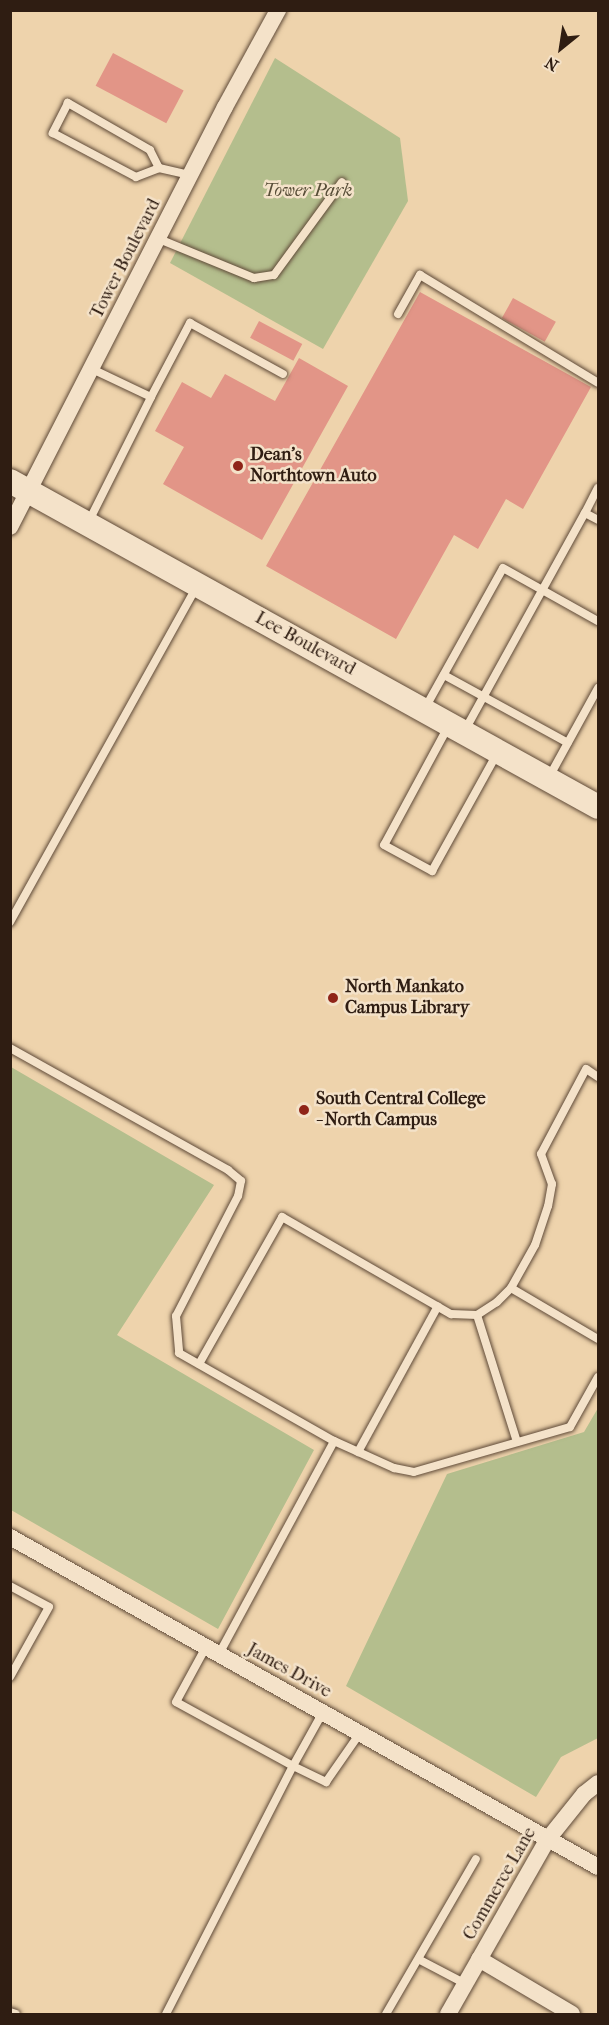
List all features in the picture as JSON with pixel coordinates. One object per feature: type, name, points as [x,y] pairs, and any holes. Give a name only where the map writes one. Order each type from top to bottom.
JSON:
[{"type":"street","name":"Tower Boulevard","points":[[10,527],[20,486],[92,369],[278,10]]},
{"type":"street","name":"Lee Boulevard","points":[[20,486],[598,807]]},
{"type":"street","name":"James Drive","points":[[10,1537],[598,1868]]},
{"type":"street","name":"Commerce Lane","points":[[448,2014],[548,1839],[584,1794],[598,1784]]},
{"type":"street","points":[[479,1959],[572,2014]]},
{"type":"lane","points":[[159,168],[150,150],[68,103],[53,133],[136,177],[159,168],[191,175]]},
{"type":"lane","points":[[159,238],[254,278],[274,275],[342,182]]},
{"type":"lane","points":[[398,314],[420,275],[598,383]]},
{"type":"lane","points":[[87,523],[190,323],[283,374]]},
{"type":"lane","points":[[92,369],[151,397]]},
{"type":"lane","points":[[498,752],[432,871],[384,845],[457,728],[483,697],[598,488]]},
{"type":"lane","points":[[585,513],[598,520]]},
{"type":"lane","points":[[424,710],[503,568],[598,621]]},
{"type":"lane","points":[[10,922],[198,585]]},
{"type":"lane","points":[[444,675],[568,743]]},
{"type":"lane","points":[[548,779],[598,687]]},
{"type":"lane","points":[[10,1048],[228,1170],[241,1181],[238,1196],[176,1316],[179,1353],[334,1441],[394,1468],[414,1472],[570,1427],[598,1377]]},
{"type":"lane","points":[[199,1364],[282,1217],[451,1314],[477,1315],[497,1302],[511,1288],[535,1245],[548,1206],[552,1184],[541,1154],[586,1069],[598,1077]]},
{"type":"lane","points":[[511,1288],[598,1339]]},
{"type":"lane","points":[[358,1452],[438,1306]]},
{"type":"lane","points":[[477,1315],[516,1443]]},
{"type":"lane","points":[[334,1441],[212,1650],[176,1702],[326,1782],[360,1733]]},
{"type":"lane","points":[[10,1586],[49,1607],[10,1677]]},
{"type":"lane","points":[[166,2014],[323,1712]]},
{"type":"lane","points":[[386,2014],[420,1960],[476,1859]]},
{"type":"lane","points":[[420,1960],[466,1984]]},
{"type":"lane","points":[[10,2012],[16,2014]]},
{"type":"green space","name":"Tower Park","points":[[275,58],[400,138],[408,201],[323,349],[170,263]]},
{"type":"green space","points":[[11,1067],[214,1185],[117,1335],[314,1450],[218,1629],[11,1510]]},
{"type":"green space","points":[[598,1408],[598,1738],[561,1757],[536,1797],[346,1686],[447,1474],[584,1432]]},
{"type":"building","points":[[113,53],[184,91],[166,123],[96,86]]},
{"type":"building","points":[[420,292],[591,387],[523,509],[506,499],[478,549],[454,535],[396,639],[266,566]]},
{"type":"building","points":[[513,298],[556,322],[545,342],[502,318]]},
{"type":"building","points":[[259,321],[302,344],[293,361],[250,338]]},
{"type":"building","name":"Dean's Northtown Auto","points":[[299,358],[348,386],[262,540],[163,484],[184,447],[155,431],[182,382],[211,398],[225,374],[275,401]]},
{"type":"place","name":"Dean's Northtown Auto","points":[[238,466]]},
{"type":"place","name":"North Mankato Campus Library","points":[[333,998]]},
{"type":"place","name":"South Central College - North Campus","points":[[304,1110]]}]
